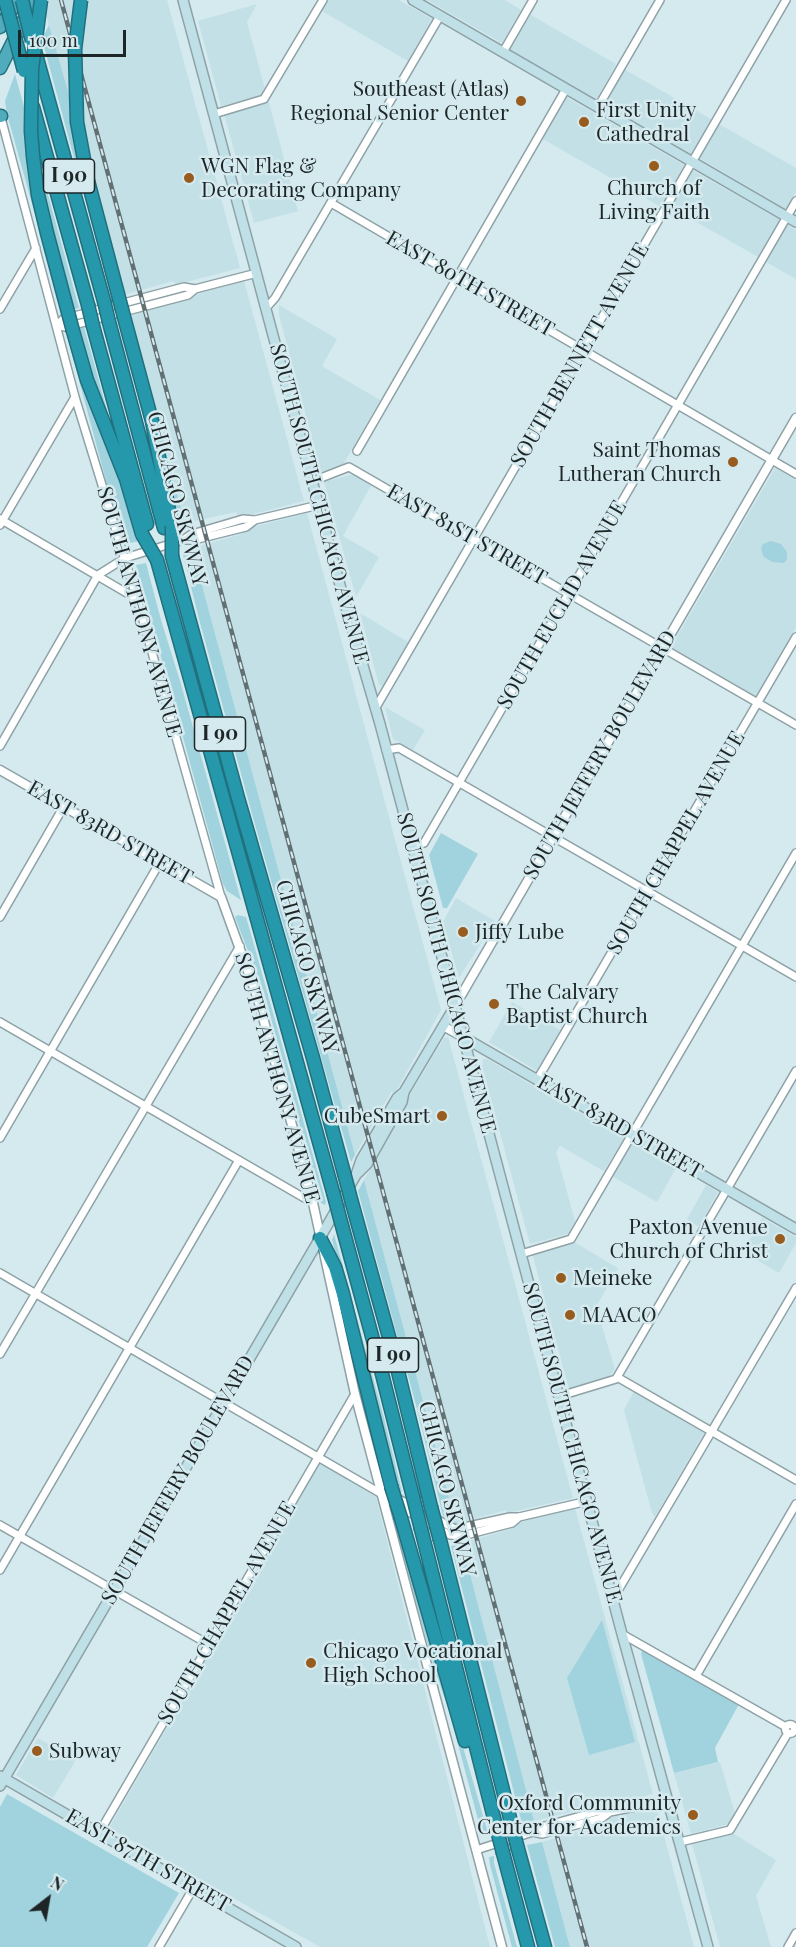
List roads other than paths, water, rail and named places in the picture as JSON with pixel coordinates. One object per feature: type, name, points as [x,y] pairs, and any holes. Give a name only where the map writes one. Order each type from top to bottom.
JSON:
[{"type":"highway","points":[[0,68],[34,0]]},
{"type":"highway","points":[[41,0],[32,69],[31,131],[38,195],[87,380],[146,533]]},
{"type":"highway","points":[[81,0],[75,49],[77,122],[88,182],[152,421],[168,527]]},
{"type":"highway","points":[[0,10],[14,2]]},
{"type":"highway","points":[[0,27],[14,2]]},
{"type":"highway","name":"CHICAGO SKYWAY","points":[[14,2],[35,51],[168,527],[172,556],[271,912],[350,1174],[352,1203],[394,1355],[512,1826],[545,1947]]},
{"type":"highway","name":"CHICAGO SKYWAY","points":[[14,2],[24,71],[88,305],[146,533],[157,560],[333,1191],[379,1362],[487,1796],[528,1947]]},
{"type":"highway","points":[[320,1238],[335,1267],[343,1294],[386,1490],[400,1518],[474,1775],[487,1796]]},
{"type":"main road","name":"SOUTH SOUTH CHICAGO AVENUE","points":[[183,0],[708,1947]]},
{"type":"main road","points":[[413,0],[796,222]]},
{"type":"main road","name":"SOUTH JEFFERY BOULEVARD","points":[[1,1780],[320,1238],[350,1174],[367,1164],[402,1102],[404,1092],[454,1006]]},
{"type":"main road","name":"EAST 83RD STREET","points":[[463,1037],[796,1229]]},
{"type":"main road","name":"EAST 87TH STREET","points":[[1,1780],[194,1887],[285,1944],[296,1947]]},
{"type":"street","points":[[214,114],[264,99],[322,0]]},
{"type":"street","points":[[503,52],[533,0]]},
{"type":"street","points":[[598,107],[660,0]]},
{"type":"street","name":"SOUTH BENNETT AVENUE","points":[[375,710],[786,0]]},
{"type":"street","points":[[266,308],[275,298],[440,16]]},
{"type":"street","points":[[357,451],[566,89]]},
{"type":"street","name":"SOUTH ANTHONY AVENUE","points":[[0,115],[75,397],[137,599],[221,897],[258,999],[313,1203],[356,1394],[386,1490],[502,1947]]},
{"type":"street","name":"SOUTH EUCLID AVENUE","points":[[412,847],[424,843],[796,201]]},
{"type":"street","name":"EAST 80TH STREET","points":[[330,203],[796,474]]},
{"type":"street","points":[[0,309],[36,248]]},
{"type":"street","points":[[57,326],[63,319],[74,316],[184,287],[195,289],[257,273]]},
{"type":"street","points":[[75,397],[1,521],[137,599]]},
{"type":"street","name":"SOUTH JEFFERY BOULEVARD","points":[[454,1006],[796,418]]},
{"type":"street","name":"EAST 81ST STREET","points":[[313,481],[349,467],[796,725]]},
{"type":"street","points":[[0,746],[98,575],[125,558],[183,540],[194,540],[246,527],[255,520],[319,506]]},
{"type":"street","name":"SOUTH CHAPPEL AVENUE","points":[[537,1080],[796,637]]},
{"type":"street","points":[[386,750],[399,748],[796,977]]},
{"type":"street","name":"EAST 83RD STREET","points":[[0,770],[221,897]]},
{"type":"street","points":[[0,917],[64,806]]},
{"type":"street","points":[[521,1254],[571,1239],[796,853]]},
{"type":"street","points":[[0,1138],[160,862]]},
{"type":"street","points":[[1,896],[9,901]]},
{"type":"street","points":[[0,1354],[240,946]]},
{"type":"street","points":[[0,1023],[313,1203]]},
{"type":"street","name":"EAST 83RD STREET","points":[[443,1026],[463,1037]]},
{"type":"street","points":[[560,1396],[616,1379],[796,1071]]},
{"type":"street","points":[[0,1570],[239,1160]]},
{"type":"street","points":[[0,1273],[318,1457],[386,1490],[455,1529],[588,1501]]},
{"type":"street","points":[[613,1599],[796,1288]]},
{"type":"street","points":[[617,1377],[796,1480]]},
{"type":"street","name":"SOUTH CHAPPEL AVENUE","points":[[99,1833],[356,1394]]},
{"type":"street","points":[[696,1676],[796,1504]]},
{"type":"street","points":[[0,1525],[208,1644]]},
{"type":"street","points":[[622,1634],[792,1727],[730,1830],[680,1842]]},
{"type":"street","points":[[476,1850],[533,1833],[542,1834],[602,1818],[610,1812],[669,1800]]},
{"type":"street","points":[[159,1947],[194,1887]]},
{"type":"street","points":[[788,1947],[796,1933]]},
{"type":"railway","points":[[61,0],[587,1947]]},
{"type":"place","name":"Southeast (Atlas) Regional Senior Center","points":[[521,101]]},
{"type":"place","name":"First Unity Cathedral","points":[[584,122]]},
{"type":"place","name":"Church of Living Faith","points":[[654,166]]},
{"type":"place","name":"WGN Flag & Decorating Company","points":[[189,178]]},
{"type":"place","name":"Saint Thomas Lutheran Church","points":[[733,462]]},
{"type":"place","name":"Jiffy Lube","points":[[463,932]]},
{"type":"place","name":"The Calvary Baptist Church","points":[[494,1004]]},
{"type":"place","name":"CubeSmart","points":[[442,1116]]},
{"type":"place","name":"Paxton Avenue Church of Christ","points":[[780,1239]]},
{"type":"place","name":"Meineke","points":[[561,1278]]},
{"type":"place","name":"MAACO","points":[[570,1315]]},
{"type":"place","name":"Chicago Vocational High School","points":[[311,1663]]},
{"type":"place","name":"Subway","points":[[37,1751]]},
{"type":"place","name":"Oxford Community Center for Academics","points":[[693,1815]]}]
